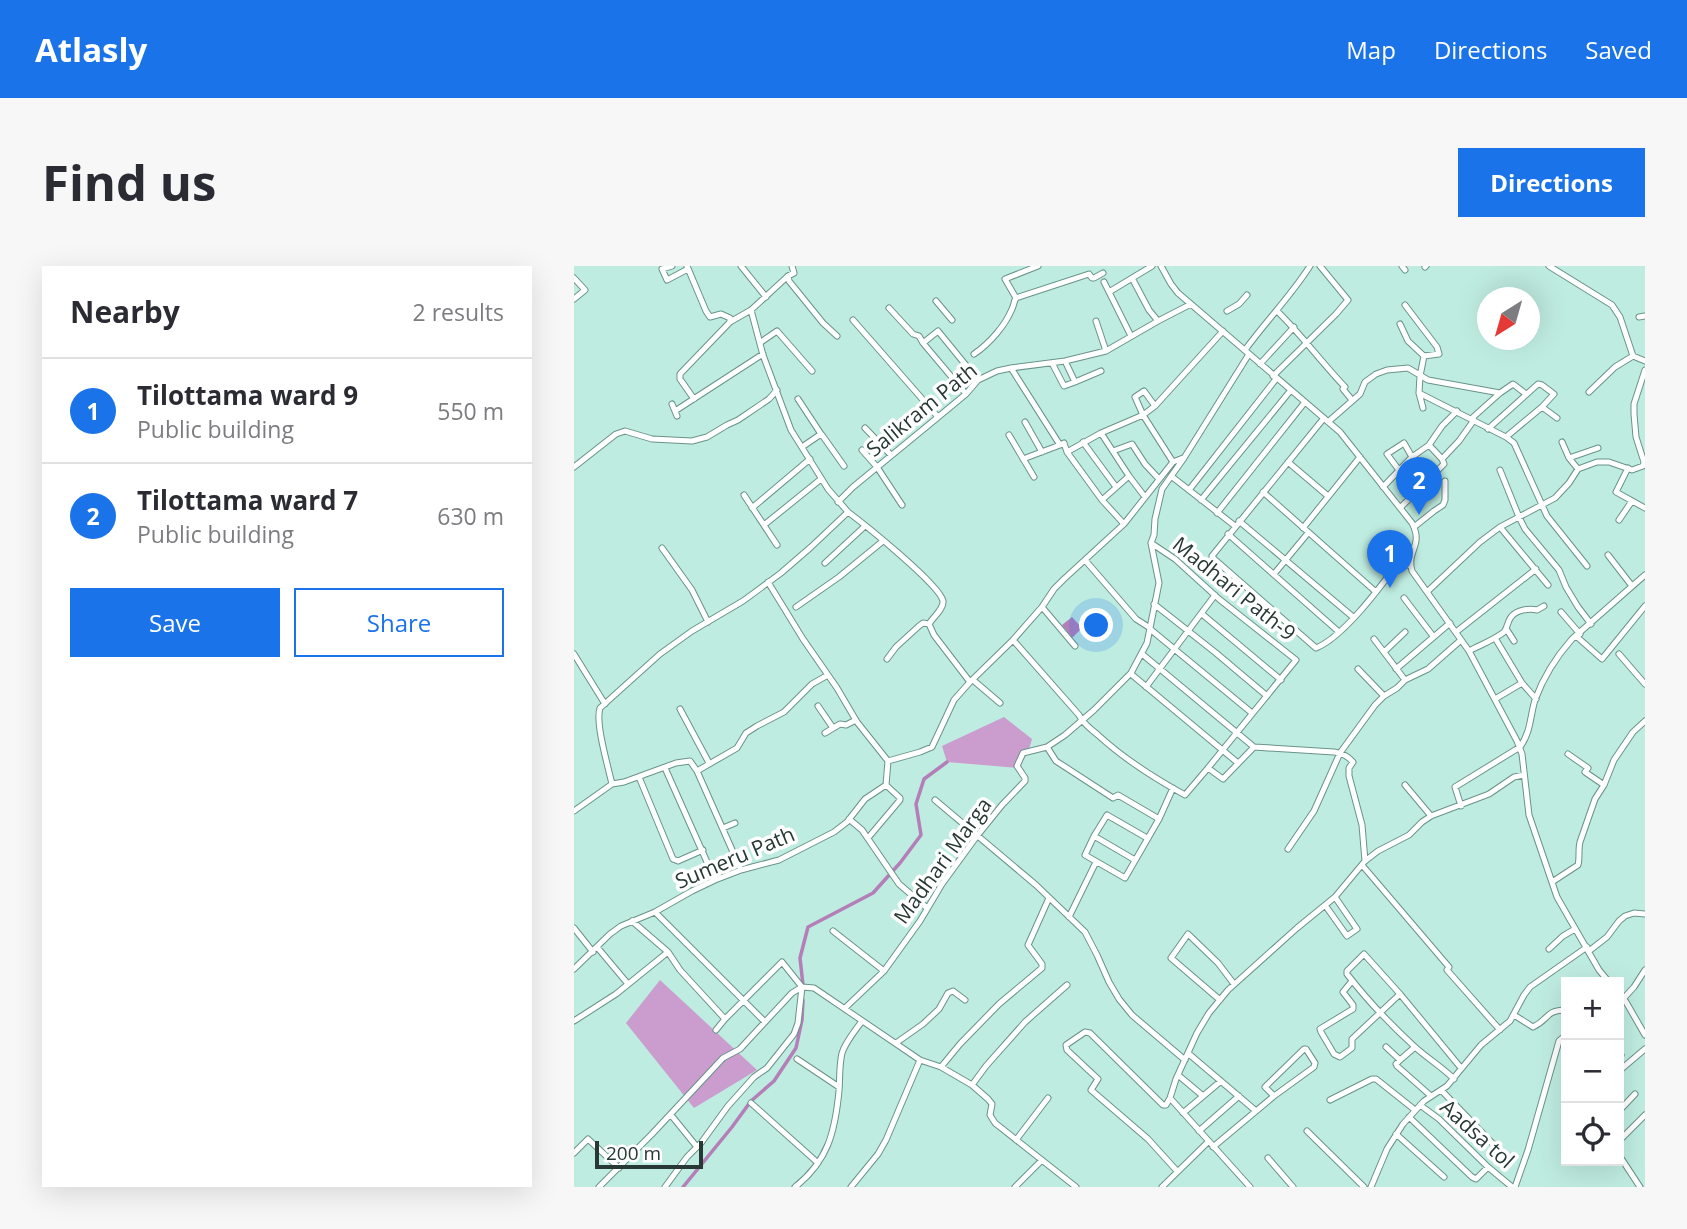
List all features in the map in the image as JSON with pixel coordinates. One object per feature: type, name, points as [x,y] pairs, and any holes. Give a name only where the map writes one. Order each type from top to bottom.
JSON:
[{"type":"street","points":[[672,266],[660,268],[667,280],[687,268],[710,317],[721,314],[730,318],[730,322]]},
{"type":"street","points":[[741,266],[766,297]]},
{"type":"street","points":[[694,399],[680,379],[680,374],[730,322],[751,310],[794,273],[792,266]]},
{"type":"street","points":[[1016,298],[1005,279],[1020,269],[1038,266]]},
{"type":"street","points":[[1086,266],[1092,278],[1103,273]]},
{"type":"street","points":[[1110,292],[1152,266]]},
{"type":"street","points":[[1161,266],[1174,289],[1340,432],[1414,527],[1418,537],[1410,565],[1469,651],[1520,747],[1529,815],[1552,883],[1561,906],[1603,975],[1601,977]]},
{"type":"street","name":"Madhari Marga","points":[[845,1008],[884,971],[976,836],[1025,781],[1017,766],[1023,753],[1047,747],[1082,721],[1131,674],[1147,643],[1159,583],[1151,543],[1162,489],[1184,458],[1261,328],[1297,288],[1310,266]]},
{"type":"street","points":[[1189,490],[1274,377],[1348,299],[1320,266]]},
{"type":"street","points":[[1549,266],[1612,305],[1620,317],[1633,356],[1645,361]]},
{"type":"street","points":[[1016,298],[1089,274]]},
{"type":"street","points":[[788,276],[789,281],[822,323],[836,336]]},
{"type":"street","points":[[574,278],[586,290],[574,299]]},
{"type":"street","points":[[1132,278],[1158,321]]},
{"type":"street","points":[[1104,282],[1131,336]]},
{"type":"street","points":[[1227,311],[1247,295]]},
{"type":"street","points":[[974,354],[984,347],[1003,324],[1016,298]]},
{"type":"street","points":[[923,342],[952,319],[936,302]]},
{"type":"street","name":"Salikram Path","points":[[838,502],[966,394],[978,380],[997,371],[1106,351],[1191,304]]},
{"type":"street","points":[[1405,305],[1437,347],[1439,354],[1424,356]]},
{"type":"street","points":[[889,308],[913,334],[919,336],[966,394]]},
{"type":"street","points":[[751,310],[763,354],[791,430],[838,502],[938,591],[942,607],[929,624]]},
{"type":"street","points":[[1277,311],[1345,387],[1343,389],[1352,400]]},
{"type":"street","points":[[853,320],[938,417]]},
{"type":"street","points":[[1096,321],[1106,351]]},
{"type":"street","points":[[1400,324],[1408,341],[1424,356]]},
{"type":"street","points":[[1260,365],[1294,327]]},
{"type":"street","points":[[761,342],[777,331],[812,371]]},
{"type":"street","points":[[938,331],[978,380]]},
{"type":"street","points":[[1067,452],[1101,433],[1143,415],[1223,331]]},
{"type":"street","points":[[675,410],[735,368],[763,354]]},
{"type":"street","points":[[1423,408],[1419,393],[1424,356]]},
{"type":"street","points":[[1589,392],[1615,367],[1633,356]]},
{"type":"street","points":[[1065,360],[1075,382]]},
{"type":"street","points":[[1052,363],[1063,386],[1101,371]]},
{"type":"street","points":[[1011,368],[1060,445]]},
{"type":"street","points":[[1410,565],[1396,566],[1339,632],[1316,648],[1212,556],[1288,462],[1326,420],[1360,394],[1364,383],[1382,372],[1408,368],[1428,380],[1500,393]]},
{"type":"street","points":[[1428,591],[1500,527],[1555,498],[1578,469],[1597,462],[1609,462],[1632,470],[1643,466],[1634,424],[1634,404],[1645,370]]},
{"type":"street","points":[[1442,459],[1459,441],[1473,419],[1500,393],[1513,384],[1526,394]]},
{"type":"street","points":[[1488,429],[1540,384],[1554,394],[1555,396],[1506,437]]},
{"type":"street","points":[[574,467],[616,434],[625,431],[652,439],[692,441],[708,437],[769,399],[777,390]]},
{"type":"street","points":[[1201,500],[1291,390]]},
{"type":"street","points":[[1155,405],[1144,391],[1135,397],[1172,462]]},
{"type":"street","points":[[1419,393],[1473,419],[1514,443],[1547,516],[1587,566]]},
{"type":"street","points":[[798,398],[844,467]]},
{"type":"street","points":[[1217,513],[1305,402]]},
{"type":"street","points":[[1542,407],[1557,418]]},
{"type":"street","points":[[1383,487],[1412,457],[1429,444],[1457,411]]},
{"type":"street","points":[[1025,422],[1042,452]]},
{"type":"street","points":[[865,428],[891,455]]},
{"type":"street","points":[[1101,433],[1145,497]]},
{"type":"street","points":[[802,447],[821,434]]},
{"type":"street","points":[[1009,435],[1034,478]]},
{"type":"street","points":[[1083,442],[1116,487]]},
{"type":"street","points":[[1562,442],[1569,458],[1578,469]]},
{"type":"street","points":[[1023,459],[1063,443],[1102,500],[1124,524]]},
{"type":"street","points":[[1416,493],[1387,454],[1404,443],[1430,478]]},
{"type":"street","points":[[1113,451],[1132,444],[1158,479]]},
{"type":"street","points":[[1400,508],[1444,464],[1429,444]]},
{"type":"street","points":[[1569,458],[1598,448]]},
{"type":"street","points":[[862,450],[877,467],[902,505]]},
{"type":"street","points":[[1273,574],[1328,496],[1360,457]]},
{"type":"street","points":[[888,761],[932,747],[954,700],[1013,640],[1054,589],[1124,524],[1172,462],[1184,458]]},
{"type":"street","points":[[752,508],[810,459]]},
{"type":"street","points":[[1288,462],[1328,496]]},
{"type":"street","points":[[1628,468],[1616,491],[1645,508]]},
{"type":"street","points":[[1500,470],[1525,529],[1559,570],[1578,607],[1591,624]]},
{"type":"street","points":[[1102,500],[1129,476]]},
{"type":"street","points":[[1171,476],[1217,513],[1285,559],[1353,617]]},
{"type":"street","points":[[764,526],[821,479]]},
{"type":"street","points":[[1414,527],[1443,505],[1445,481]]},
{"type":"street","points":[[1263,492],[1376,592]]},
{"type":"street","points":[[744,495],[777,545]]},
{"type":"street","points":[[1619,520],[1632,501]]},
{"type":"street","points":[[612,784],[598,712],[660,654],[743,601],[795,561],[848,512]]},
{"type":"street","points":[[825,563],[865,526]]},
{"type":"street","points":[[1500,527],[1548,585]]},
{"type":"street","points":[[1228,534],[1339,632]]},
{"type":"street","points":[[796,607],[883,541]]},
{"type":"street","name":"Madhari Path-9","points":[[1151,543],[1175,559],[1296,660],[1281,680]]},
{"type":"street","points":[[662,548],[695,593],[708,622]]},
{"type":"street","points":[[1608,555],[1632,586]]},
{"type":"street","points":[[1085,559],[1136,619],[1252,713]]},
{"type":"street","points":[[1456,632],[1536,569]]},
{"type":"street","points":[[1461,806],[1455,787],[1520,747],[1528,734],[1536,699],[1551,666],[1563,649],[1645,575]]},
{"type":"street","points":[[768,582],[856,720],[888,761],[886,785],[900,800],[868,838]]},
{"type":"street","points":[[1146,687],[1215,595]]},
{"type":"street","points":[[1404,598],[1433,636]]},
{"type":"street","points":[[1154,604],[1267,696]]},
{"type":"street","points":[[1561,612],[1578,635],[1602,659],[1645,606]]},
{"type":"street","points":[[1042,607],[1075,646]]},
{"type":"street","points":[[1469,651],[1507,630],[1513,614],[1544,607]]},
{"type":"street","points":[[1013,640],[1082,721],[1143,771],[1185,795],[1281,680],[1202,614]]},
{"type":"street","points":[[887,659],[896,647],[923,623],[929,624]]},
{"type":"street","points":[[1396,669],[1450,623]]},
{"type":"street","points":[[929,624],[934,635],[971,681],[1000,703]]},
{"type":"street","points":[[1507,630],[1514,641]]},
{"type":"street","points":[[1384,652],[1405,632]]},
{"type":"street","points":[[1495,638],[1522,683],[1536,699]]},
{"type":"street","points":[[1374,639],[1405,680]]},
{"type":"street","points":[[1288,849],[1314,811],[1340,753],[1384,696],[1405,680],[1428,669],[1461,640]]},
{"type":"street","points":[[574,653],[605,704]]},
{"type":"street","points":[[1142,654],[1254,747],[1340,753],[1353,762],[1349,768],[1349,776],[1362,825],[1364,863],[1449,967],[1447,970],[1500,1030]]},
{"type":"street","points":[[1619,654],[1645,684]]},
{"type":"street","points":[[1358,668],[1384,696]]},
{"type":"street","points":[[1131,674],[1238,763]]},
{"type":"street","points":[[697,771],[737,748],[746,733],[784,712],[811,684],[828,675]]},
{"type":"street","points":[[1495,699],[1522,683]]},
{"type":"street","points":[[818,706],[833,727]]},
{"type":"street","points":[[680,709],[709,763]]},
{"type":"street","points":[[825,733],[840,724],[846,725],[856,720]]},
{"type":"street","points":[[1552,883],[1578,865],[1580,842],[1610,766],[1624,742],[1645,721]]},
{"type":"street","points":[[1047,747],[1056,761],[1114,798],[1118,794],[1159,819]]},
{"type":"street","points":[[1208,768],[1223,779],[1254,747]]},
{"type":"street","points":[[1568,754],[1588,768],[1585,772],[1604,785]]},
{"type":"street","points":[[574,811],[612,784],[690,761],[697,771],[741,870]]},
{"type":"street","points":[[665,768],[715,880]]},
{"type":"street","points":[[1177,1171],[1147,1139],[1091,1090],[1098,1079],[1067,1050],[1066,1045],[1085,1032],[1090,1032],[1166,1105],[1203,1022],[1220,1000],[1234,984],[1325,905],[1364,863],[1378,851],[1409,835],[1431,816],[1489,794],[1514,777],[1524,775]]},
{"type":"street","points":[[639,777],[674,860],[678,861],[702,850]]},
{"type":"street","name":"Sumeru Path","points":[[574,969],[618,927],[654,912],[715,880],[779,860],[834,832],[865,799],[886,785]]},
{"type":"street","points":[[1405,785],[1431,816]]},
{"type":"street","points":[[1147,838],[1107,815],[1085,854],[1125,878],[1159,819],[1172,788]]},
{"type":"street","points":[[935,800],[1020,871],[1088,938],[1109,982],[1127,1010],[1256,1111]]},
{"type":"street","points":[[849,819],[862,830],[899,884],[927,908]]},
{"type":"street","points":[[723,828],[735,823]]},
{"type":"street","points":[[1094,836],[1135,860]]},
{"type":"street","points":[[1069,918],[1096,862]]},
{"type":"street","points":[[1325,905],[1347,936],[1357,929],[1333,897]]},
{"type":"street","points":[[941,1067],[999,1004],[1042,968],[1028,945],[1049,898]]},
{"type":"street","points":[[654,912],[765,1022]]},
{"type":"street","points":[[1371,1187],[1387,1149],[1409,1117],[1420,1104],[1447,1086],[1481,1045],[1510,1021],[1531,987],[1607,937],[1625,916],[1645,914]]},
{"type":"street","points":[[632,921],[668,952],[680,970],[726,1019]]},
{"type":"street","points":[[574,928],[628,984]]},
{"type":"street","points":[[1549,950],[1575,929]]},
{"type":"street","points":[[833,931],[884,971]]},
{"type":"street","points":[[1220,1000],[1171,958],[1188,934],[1234,984]]},
{"type":"street","points":[[574,1021],[628,984],[668,952]]},
{"type":"street","points":[[1454,1079],[1415,1047],[1352,981],[1347,971],[1360,956],[1366,954],[1461,1068]]},
{"type":"street","points":[[665,1187],[728,1105],[754,1077],[767,1068],[794,1034],[802,987],[782,962],[716,1030]]},
{"type":"street","points":[[1624,997],[1634,988],[1645,970]]},
{"type":"street","points":[[1352,981],[1343,992],[1353,1009],[1320,1029],[1334,1054],[1340,1057],[1352,1048],[1352,1040],[1400,994]]},
{"type":"street","points":[[972,1085],[1025,1022],[1067,985]]},
{"type":"street","points":[[599,1187],[723,1058],[740,1049],[792,993],[802,987],[814,988],[920,1060],[941,1067],[972,1085],[992,1104],[992,1119],[1076,1187]]},
{"type":"street","points":[[896,1044],[939,1009],[949,993],[953,991],[965,1000]]},
{"type":"street","points":[[1624,1000],[1645,1035]]},
{"type":"street","points":[[1514,1016],[1533,1027],[1555,1010],[1561,1010]]},
{"type":"street","points":[[795,1187],[813,1171],[828,1147],[836,1114],[843,1050],[862,1021]]},
{"type":"street","points":[[1513,1187],[1528,1150],[1561,1039]]},
{"type":"street","points":[[1386,1047],[1400,1060]]},
{"type":"street","points":[[1415,1047],[1396,1064],[1431,1096]]},
{"type":"street","points":[[1213,1147],[1316,1065],[1306,1049],[1265,1087],[1274,1096]]},
{"type":"street","points":[[1624,1066],[1645,1049]]},
{"type":"street","points":[[797,1059],[839,1087]]},
{"type":"street","points":[[851,1187],[886,1140],[920,1060]]},
{"type":"street","points":[[1178,1075],[1203,1096]]},
{"type":"street","points":[[1330,1100],[1376,1079],[1415,1110]]},
{"type":"street","points":[[1183,1113],[1221,1082]]},
{"type":"street","points":[[1441,1090],[1494,1145]]},
{"type":"street","points":[[1624,1105],[1634,1094]]},
{"type":"street","points":[[1199,1131],[1239,1096]]},
{"type":"street","points":[[1016,1140],[1048,1098]]},
{"type":"street","points":[[1170,1098],[1250,1187]]},
{"type":"street","points":[[751,1103],[818,1163]]},
{"type":"street","name":"Aadsa tol","points":[[1420,1104],[1513,1187]]},
{"type":"street","points":[[671,1115],[697,1147]]},
{"type":"street","points":[[1624,1136],[1645,1115]]},
{"type":"street","points":[[1409,1117],[1476,1180],[1488,1167]]},
{"type":"street","points":[[1307,1131],[1364,1187]]},
{"type":"street","points":[[1396,1134],[1444,1177]]},
{"type":"street","points":[[574,1153],[588,1139],[619,1168]]},
{"type":"street","points":[[1162,1187],[1208,1142]]},
{"type":"street","points":[[1268,1158],[1293,1187]]},
{"type":"street","points":[[1015,1187],[1042,1160]]},
{"type":"street","points":[[1624,1163],[1640,1187]]},
{"type":"shaded area","points":[[1072,617],[1082,628],[1072,638],[1062,625]]},
{"type":"shaded area","points":[[1004,717],[1032,739],[1028,753],[1018,768],[947,762],[942,746]]},
{"type":"shaded area","points":[[660,980],[757,1070],[694,1108],[626,1023]]},
{"type":"waterway","points":[[803,985],[800,958],[808,927],[873,893],[900,863],[921,835],[916,804],[924,779],[947,762]]},
{"type":"waterway","points":[[683,1187],[751,1101],[774,1081],[796,1048],[803,1000]]},
{"type":"place","name":"Tilottama ward 7","points":[[1419,515]]},
{"type":"place","name":"Tilottama ward 9","points":[[1390,588]]}]
